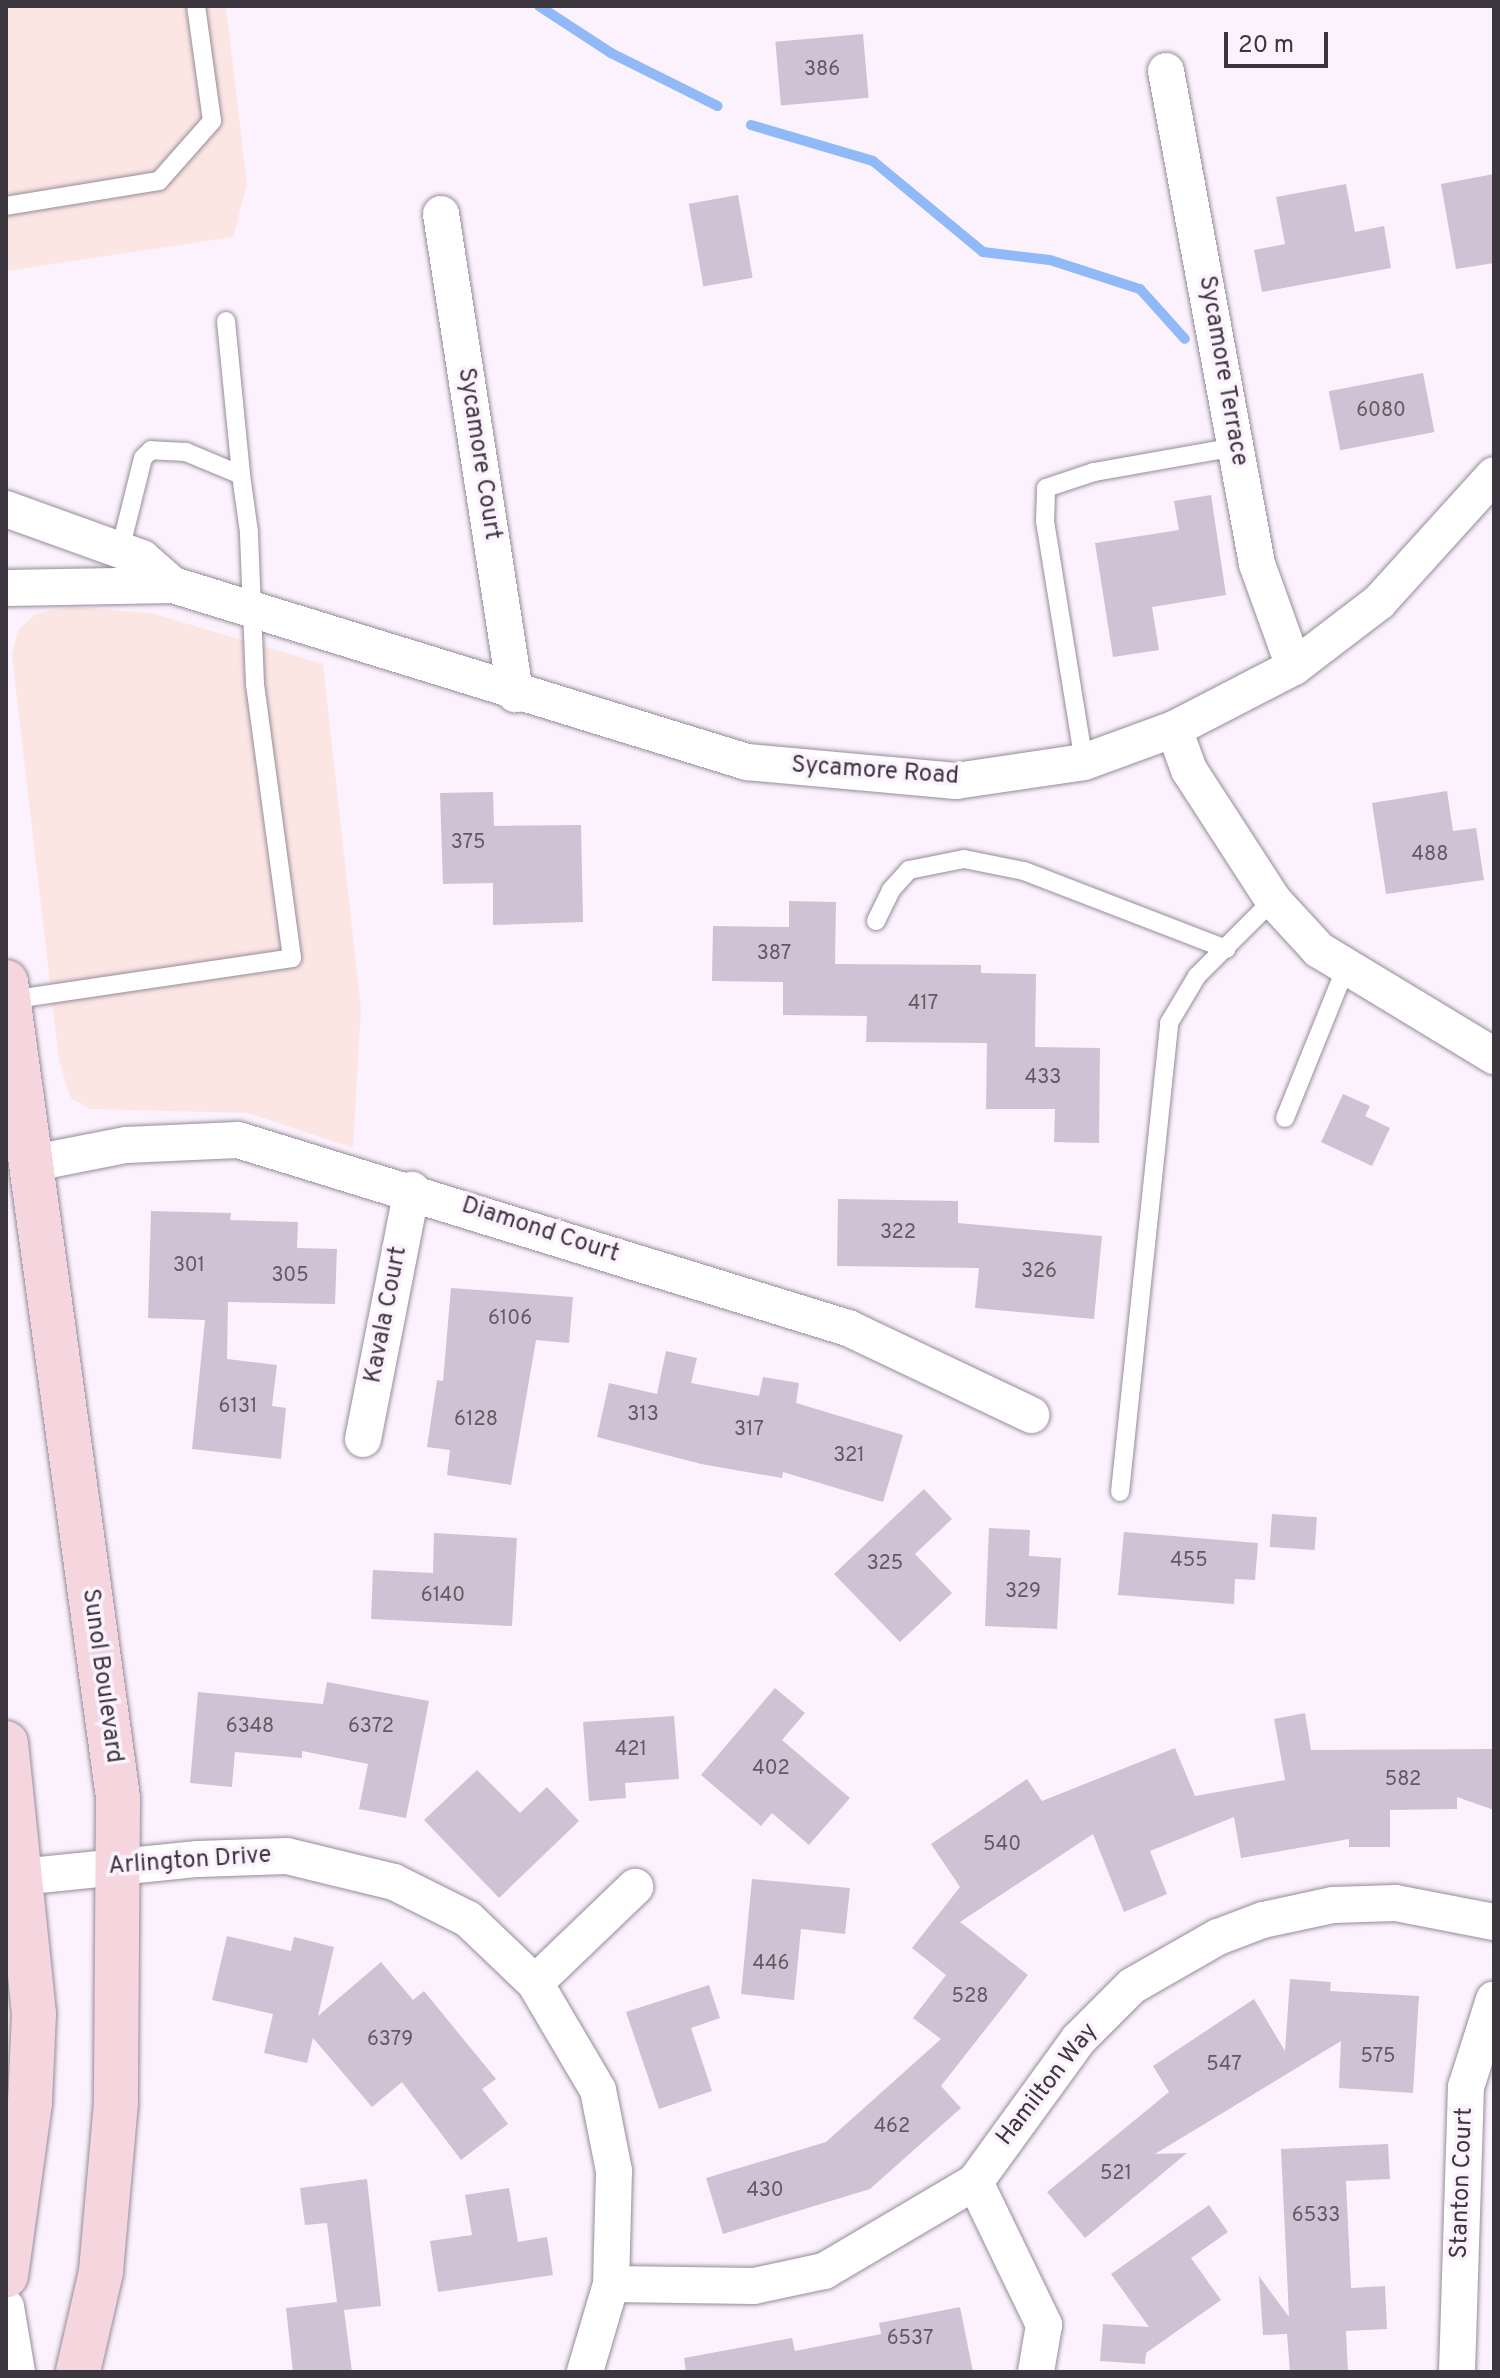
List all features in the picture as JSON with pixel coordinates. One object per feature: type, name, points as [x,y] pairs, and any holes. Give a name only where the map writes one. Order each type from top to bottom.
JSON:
[{"type":"main road","name":"Sunol Boulevard","points":[[8,991],[29,1164],[118,1798],[119,2011],[108,2219],[78,2372]]},
{"type":"main road","points":[[6,1743],[11,1878],[34,2014],[28,2118],[6,2275]]},
{"type":"street","name":"Sycamore Terrace","points":[[1166,71],[1257,564],[1294,667]]},
{"type":"street","name":"Sycamore Court","points":[[441,214],[515,694]]},
{"type":"street","name":"Sycamore Road","points":[[6,588],[173,585],[515,694],[747,762],[956,781],[1084,762],[1174,729],[1294,667],[1379,602],[1494,475]]},
{"type":"street","name":"Sycamore Road","points":[[6,509],[142,558],[173,585]]},
{"type":"street","points":[[1174,729],[1189,770],[1273,900],[1319,950],[1494,1056]]},
{"type":"street","name":"Diamond Court","points":[[29,1164],[126,1145],[238,1140],[412,1190],[848,1328],[1031,1415]]},
{"type":"street","name":"Kavala Court","points":[[363,1439],[412,1190]]},
{"type":"street","name":"Arlington Drive","points":[[11,1878],[287,1856],[394,1882],[468,1919],[535,1983],[598,2090],[614,2171],[611,2284],[585,2372]]},
{"type":"street","points":[[535,1983],[635,1887]]},
{"type":"street","name":"Hamilton Way","points":[[611,2284],[754,2286],[824,2271],[975,2182],[1078,2040],[1132,1986],[1218,1937],[1263,1920],[1333,1905],[1396,1903],[1494,1922]]},
{"type":"street","name":"Stanton Court","points":[[1457,2372],[1466,2087],[1494,1999]]},
{"type":"street","points":[[975,2182],[1044,2325],[1036,2372]]},
{"type":"street","points":[[6,2307],[17,2372]]},
{"type":"lane","points":[[6,206],[159,181],[212,121],[196,6]]},
{"type":"lane","points":[[8,991],[292,958],[249,607],[249,532],[226,321]]},
{"type":"lane","points":[[1084,762],[1045,521],[1046,488],[1094,472],[1236,447]]},
{"type":"lane","points":[[120,550],[143,458],[151,450],[186,452],[241,475]]},
{"type":"lane","points":[[876,921],[891,890],[909,870],[964,859],[1024,871],[1226,949]]},
{"type":"lane","points":[[1120,1492],[1169,1023],[1197,976],[1273,900]]},
{"type":"lane","points":[[1285,1118],[1346,967]]},
{"type":"shaded area","points":[[6,6],[226,6],[247,184],[233,237],[6,271]]},
{"type":"shaded area","points":[[71,607],[151,613],[323,664],[361,1009],[353,1148],[248,1113],[90,1109],[71,1098],[59,1061],[12,656],[18,630],[37,613]]},
{"type":"building","points":[[863,34],[869,98],[781,105],[775,42]]},
{"type":"building","points":[[1494,174],[1494,263],[1456,269],[1441,184]]},
{"type":"building","points":[[1346,184],[1355,232],[1384,226],[1391,268],[1262,292],[1254,250],[1285,244],[1276,197]]},
{"type":"building","points":[[738,195],[753,278],[703,286],[689,204]]},
{"type":"building","points":[[1423,373],[1434,432],[1340,450],[1329,391]]},
{"type":"building","points":[[1211,495],[1226,595],[1152,607],[1159,650],[1113,657],[1095,543],[1179,530],[1174,501]]},
{"type":"building","points":[[1447,791],[1453,831],[1476,828],[1484,880],[1386,894],[1372,803]]},
{"type":"building","points":[[493,792],[494,826],[581,825],[583,922],[493,925],[493,883],[443,884],[440,793]]},
{"type":"building","points":[[789,901],[836,902],[835,964],[981,965],[981,973],[1036,974],[1035,1047],[1100,1048],[1099,1143],[1054,1142],[1055,1109],[986,1109],[987,1043],[866,1042],[867,1016],[783,1015],[783,982],[712,981],[713,926],[789,927]]},
{"type":"building","points":[[1343,1094],[1370,1106],[1365,1116],[1390,1128],[1372,1166],[1321,1142]]},
{"type":"building","points":[[838,1199],[958,1201],[958,1223],[1102,1236],[1094,1319],[975,1308],[979,1268],[837,1266]]},
{"type":"building","points":[[151,1211],[231,1213],[230,1220],[298,1222],[297,1248],[337,1249],[335,1304],[228,1302],[227,1359],[277,1365],[272,1406],[286,1408],[281,1459],[192,1449],[205,1320],[148,1318]]},
{"type":"building","points":[[451,1288],[573,1297],[569,1343],[536,1340],[511,1485],[447,1475],[450,1450],[427,1447],[437,1380],[443,1381]]},
{"type":"building","points":[[666,1351],[697,1358],[691,1383],[759,1396],[763,1377],[799,1383],[796,1403],[903,1435],[883,1502],[783,1472],[782,1478],[701,1464],[597,1437],[609,1383],[657,1394]]},
{"type":"building","points":[[924,1489],[952,1519],[915,1554],[952,1593],[900,1642],[834,1574]]},
{"type":"building","points":[[1272,1514],[1317,1517],[1315,1550],[1270,1547]]},
{"type":"building","points":[[989,1528],[1030,1530],[1029,1556],[1061,1558],[1057,1629],[985,1626]]},
{"type":"building","points":[[1124,1532],[1258,1543],[1255,1580],[1235,1579],[1234,1604],[1118,1595]]},
{"type":"building","points":[[434,1533],[517,1538],[512,1626],[371,1619],[373,1570],[433,1573]]},
{"type":"building","points":[[327,1682],[429,1701],[406,1818],[359,1809],[368,1764],[302,1751],[302,1758],[235,1752],[232,1787],[190,1783],[198,1692],[323,1704]]},
{"type":"building","points":[[775,1688],[805,1713],[782,1740],[850,1798],[809,1845],[772,1813],[761,1826],[701,1775]]},
{"type":"building","points":[[1305,1713],[1311,1750],[1494,1749],[1494,1810],[1457,1797],[1457,1809],[1390,1810],[1390,1847],[1349,1847],[1349,1839],[1241,1858],[1234,1817],[1150,1851],[1167,1894],[1124,1912],[1093,1834],[960,1922],[1028,1975],[941,2086],[961,2108],[870,2189],[723,2234],[706,2178],[826,2142],[941,2039],[913,2018],[946,1975],[912,1948],[960,1887],[931,1844],[1027,1779],[1042,1801],[1175,1748],[1195,1796],[1285,1780],[1274,1719]]},
{"type":"building","points":[[674,1716],[679,1779],[625,1783],[626,1798],[589,1801],[583,1722]]},
{"type":"building","points":[[477,1770],[520,1813],[547,1787],[579,1821],[499,1898],[424,1820]]},
{"type":"building","points":[[752,1879],[850,1888],[845,1934],[801,1929],[794,2000],[741,1994]]},
{"type":"building","points":[[227,1936],[291,1951],[294,1937],[334,1947],[318,2016],[381,1962],[413,2000],[424,1991],[496,2079],[482,2089],[508,2124],[461,2160],[402,2082],[372,2107],[313,2038],[307,2063],[264,2053],[273,2014],[212,2000]]},
{"type":"building","points":[[1290,1979],[1331,1982],[1330,1991],[1419,1996],[1413,2093],[1339,2088],[1341,2041],[1155,2154],[1187,2153],[1085,2238],[1047,2192],[1169,2092],[1153,2066],[1254,1999],[1285,2051]]},
{"type":"building","points":[[709,1985],[720,2018],[691,2028],[712,2091],[659,2109],[626,2012]]},
{"type":"building","points":[[1388,2144],[1390,2179],[1346,2181],[1351,2288],[1385,2286],[1387,2329],[1346,2331],[1348,2372],[1290,2372],[1287,2334],[1263,2335],[1259,2276],[1289,2317],[1281,2149]]},
{"type":"building","points":[[367,2179],[381,2306],[344,2310],[352,2372],[293,2372],[286,2308],[337,2302],[327,2223],[305,2225],[300,2188]]},
{"type":"building","points":[[509,2188],[518,2242],[547,2237],[553,2275],[438,2292],[430,2241],[472,2235],[465,2195]]},
{"type":"building","points":[[1209,2205],[1228,2232],[1191,2258],[1221,2300],[1146,2353],[1145,2364],[1100,2361],[1103,2324],[1149,2327],[1111,2274]]},
{"type":"building","points":[[960,2307],[973,2372],[686,2372],[684,2358],[792,2338],[795,2351],[881,2334],[879,2323]]},
{"type":"waterway","points":[[539,6],[611,53],[718,106]]},
{"type":"waterway","points":[[751,125],[873,161],[983,252],[1050,260],[1140,289],[1185,339]]}]
